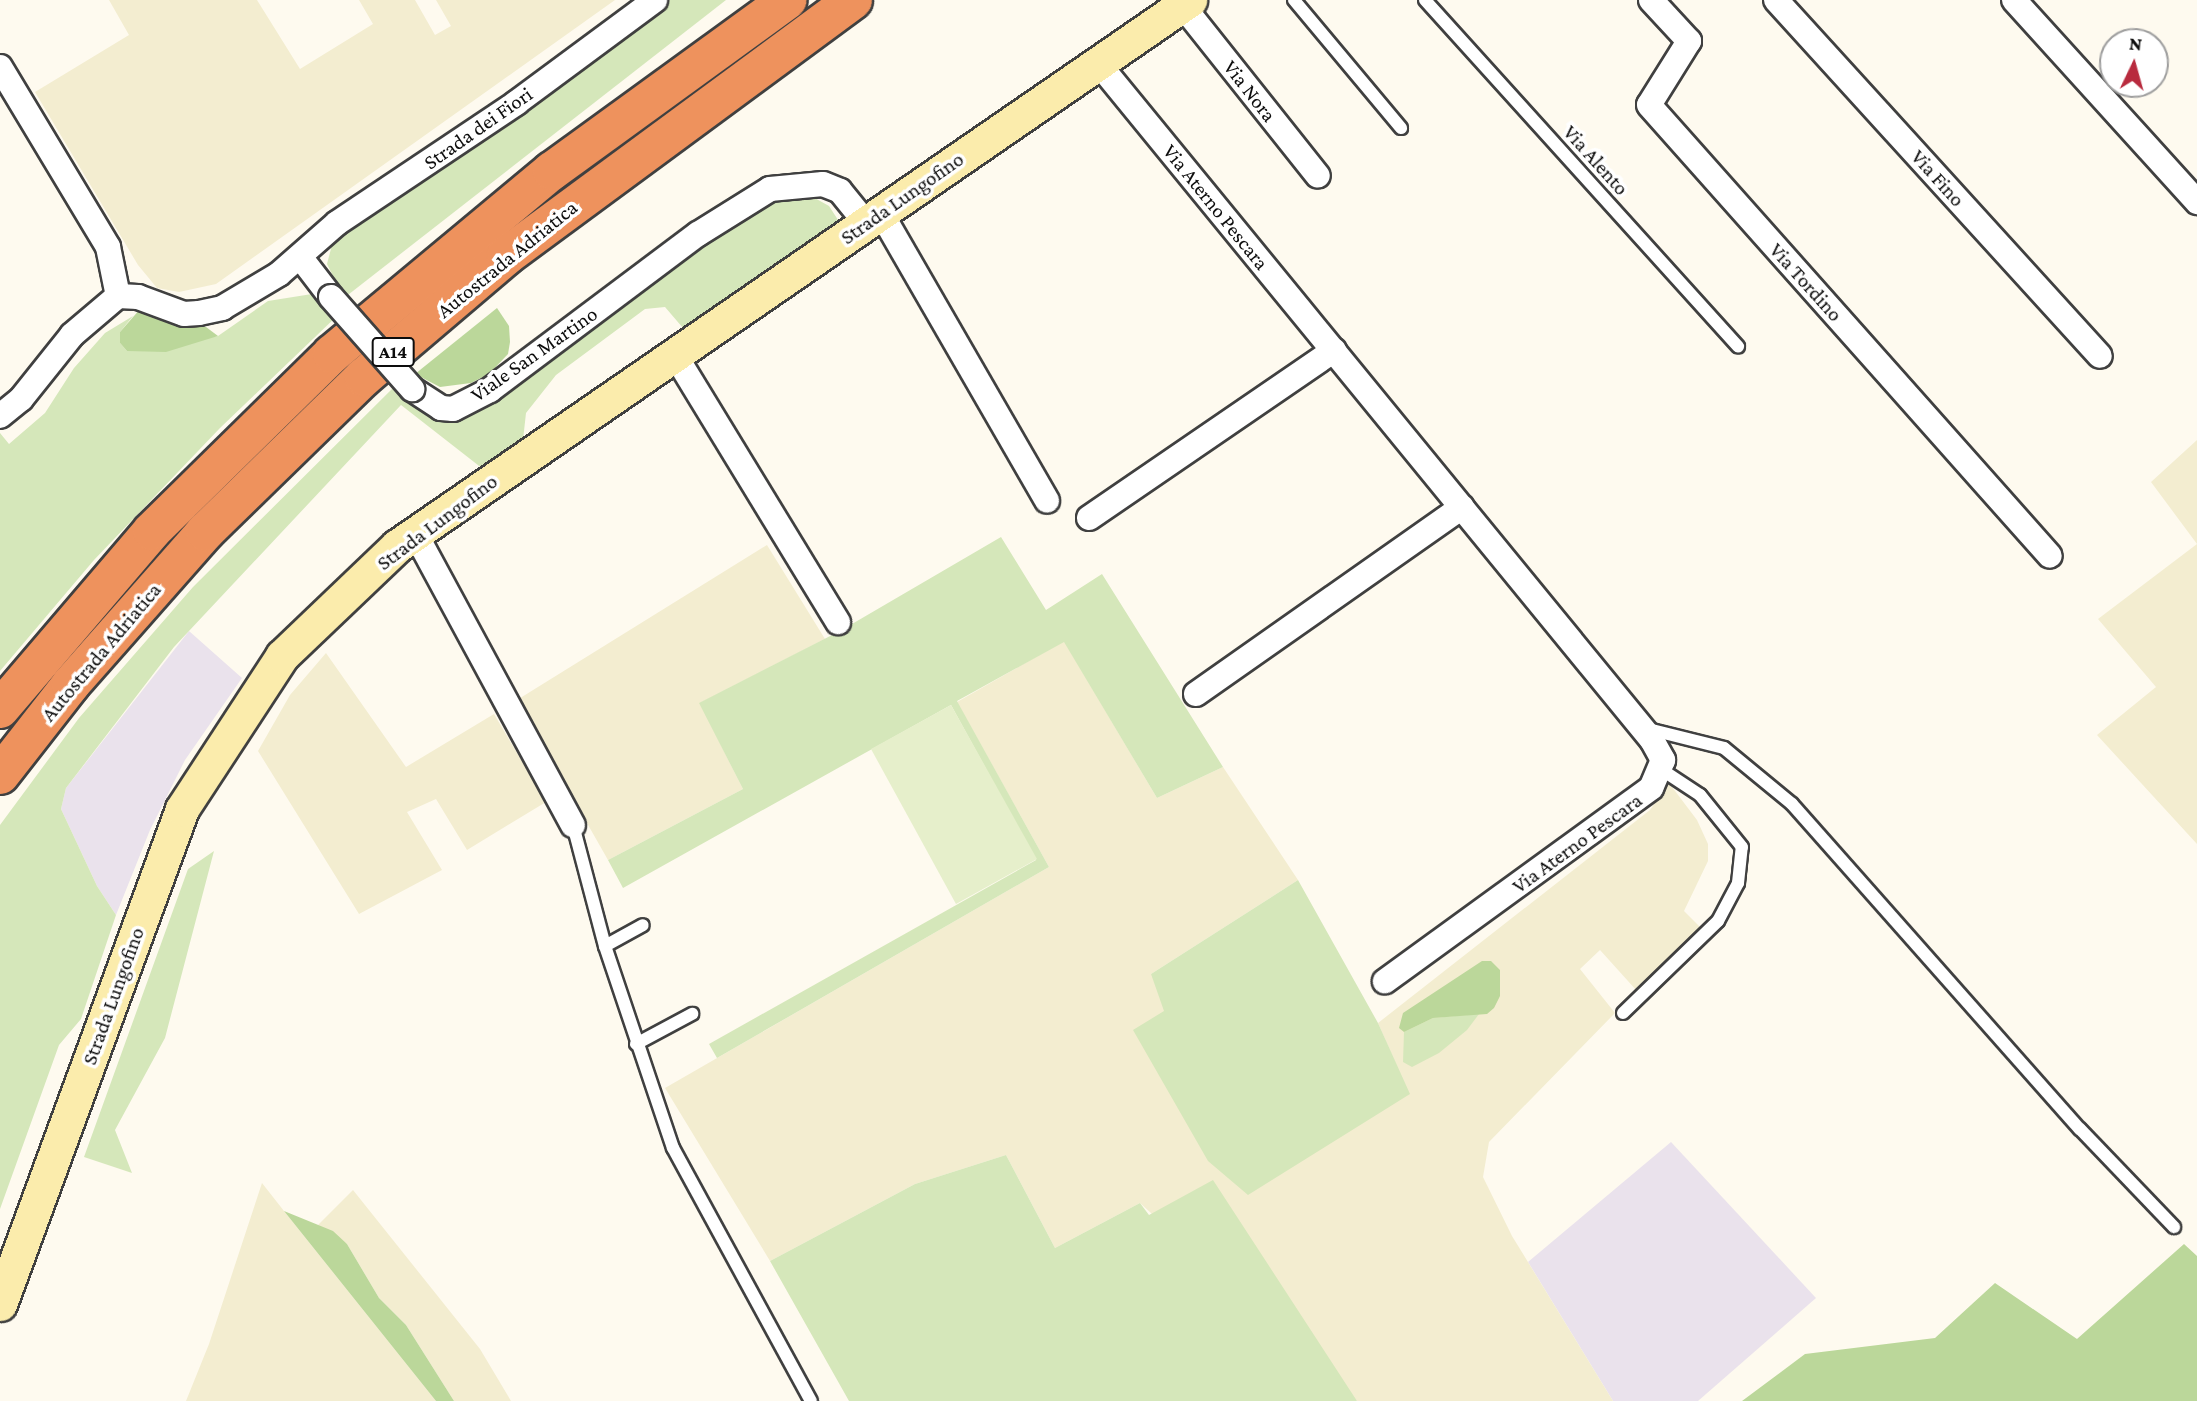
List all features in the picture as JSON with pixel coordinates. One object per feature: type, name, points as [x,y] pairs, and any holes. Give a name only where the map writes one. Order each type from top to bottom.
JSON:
[{"type":"highway","name":"Autostrada Adriatica","points":[[0,709],[152,531],[332,354],[542,179],[787,0]]},
{"type":"highway","name":"Autostrada Adriatica","points":[[0,775],[71,684],[205,533],[364,377],[506,256],[853,0]]},
{"type":"main road","name":"Strada Lungofino","points":[[0,1304],[181,809],[282,656],[415,533],[1186,3]]},
{"type":"street","name":"Strada dei Fiori","points":[[301,258],[337,223],[516,103],[655,0]]},
{"type":"street","name":"Via Tordino","points":[[1651,0],[1689,41],[1649,105],[2050,556]]},
{"type":"street","name":"Via Fino","points":[[1776,0],[2100,356]]},
{"type":"street","points":[[2014,0],[2197,202]]},
{"type":"street","name":"Via Nora","points":[[1186,3],[1318,176]]},
{"type":"street","name":"Via Aterno Pescara","points":[[1098,63],[1462,507],[1640,727],[1663,760],[1651,788],[1385,981]]},
{"type":"street","points":[[0,67],[108,247],[118,296]]},
{"type":"street","name":"Viale San Martino","points":[[301,258],[331,297],[412,389],[441,408],[453,409],[481,395],[698,234],[770,189],[823,184],[840,191],[874,218]]},
{"type":"street","points":[[874,218],[1047,500]]},
{"type":"street","points":[[0,416],[21,399],[72,335],[118,296],[138,298],[184,314],[199,313],[222,308],[301,258]]},
{"type":"street","points":[[1089,518],[1334,351]]},
{"type":"street","points":[[675,355],[838,622]]},
{"type":"street","points":[[1196,694],[1462,507]]},
{"type":"street","points":[[415,533],[573,825]]},
{"type":"lane","points":[[1294,0],[1401,128]]},
{"type":"lane","name":"Via Alento","points":[[1425,0],[1738,346]]},
{"type":"lane","points":[[1640,727],[1724,748],[1792,804],[2062,1109],[2174,1227]]},
{"type":"lane","points":[[1623,1013],[1718,921],[1738,883],[1742,847],[1700,795],[1659,768]]},
{"type":"lane","points":[[573,825],[636,1044],[673,1148],[811,1401]]},
{"type":"lane","points":[[606,946],[643,925]]},
{"type":"lane","points":[[636,1044],[692,1014]]},
{"type":"shaded area","points":[[109,0],[257,0],[300,69],[373,24],[359,0],[415,0],[435,35],[451,26],[436,0],[615,0],[216,284],[179,292],[157,288],[138,265],[35,92],[129,35]]},
{"type":"shaded area","points":[[2197,440],[2197,544],[2151,482]]},
{"type":"shaded area","points":[[2197,544],[2197,844],[2097,735],[2156,687],[2098,619]]},
{"type":"shaded area","points":[[767,545],[825,639],[700,703],[743,789],[608,860],[517,700]]},
{"type":"shaded area","points":[[189,631],[242,678],[185,760],[150,830],[116,915],[97,886],[61,809],[66,788]]},
{"type":"shaded area","points":[[1064,641],[1157,798],[1223,767],[1298,880],[1151,974],[1409,1094],[1378,1023],[1650,810],[1669,783],[1697,820],[1708,844],[1708,861],[1684,911],[1700,927],[1637,991],[1600,950],[1580,969],[1615,1013],[1489,1142],[1483,1177],[1512,1236],[1613,1401],[1357,1401],[1140,1203],[1055,1248],[1006,1155],[915,1184],[770,1261],[665,1088],[1049,867],[957,702]]},
{"type":"shaded area","points":[[326,653],[406,767],[494,714],[546,802],[467,850],[436,799],[407,812],[442,870],[359,914],[258,751],[290,695]]},
{"type":"shaded area","points":[[1671,1142],[1816,1298],[1698,1401],[1613,1401],[1528,1262]]},
{"type":"shaded area","points":[[262,1183],[436,1401],[186,1401],[209,1344]]},
{"type":"shaded area","points":[[353,1190],[480,1349],[511,1401],[454,1401],[406,1325],[379,1298],[347,1244],[318,1225]]},
{"type":"green space","points":[[670,0],[726,0],[344,298],[327,264],[332,245],[349,224]]},
{"type":"green space","points":[[804,192],[829,206],[840,223],[683,328],[665,307],[645,309],[556,375],[526,413],[523,440],[483,469],[401,405],[174,647],[66,788],[61,809],[97,886],[116,915],[81,1019],[59,1045],[0,1209],[0,825],[79,718],[193,587],[396,385],[465,413],[491,405],[746,215],[781,194]]},
{"type":"green space","points":[[312,294],[338,315],[220,428],[94,560],[0,671],[0,433],[9,444],[45,413],[74,368],[105,333],[133,316],[120,332],[120,343],[127,351],[218,336],[268,301]]},
{"type":"green space","points":[[141,308],[206,327],[218,336],[166,352],[127,351],[120,343],[120,332]]},
{"type":"green space","points":[[497,308],[509,326],[510,342],[508,354],[489,374],[471,383],[440,387],[415,374]]},
{"type":"green space","points":[[1001,537],[1046,610],[1102,574],[1223,767],[1157,798],[1064,642],[957,701],[1049,867],[717,1058],[709,1044],[1036,860],[951,705],[623,888],[608,860],[743,789],[699,703],[840,631]]},
{"type":"green space","points":[[951,705],[1037,859],[956,904],[871,749]]},
{"type":"green space","points":[[214,851],[165,1038],[115,1130],[132,1173],[84,1157],[188,869]]},
{"type":"green space","points":[[1298,880],[1378,1023],[1410,1094],[1248,1195],[1208,1161],[1133,1030],[1164,1011],[1151,974]]},
{"type":"green space","points":[[1482,961],[1491,961],[1500,970],[1500,996],[1494,1008],[1487,1014],[1433,1018],[1404,1032],[1399,1028],[1403,1013]]},
{"type":"green space","points":[[1479,1014],[1467,1030],[1439,1053],[1412,1067],[1403,1062],[1404,1032],[1433,1018]]},
{"type":"green space","points":[[1006,1155],[1055,1248],[1140,1203],[1149,1215],[1213,1180],[1357,1401],[849,1401],[770,1261],[915,1184]]},
{"type":"green space","points":[[284,1211],[333,1231],[347,1244],[379,1298],[406,1325],[454,1401],[436,1401]]},
{"type":"green space","points":[[2184,1244],[2197,1256],[2197,1401],[1742,1401],[1805,1354],[1935,1338],[1995,1283],[2077,1339]]}]
